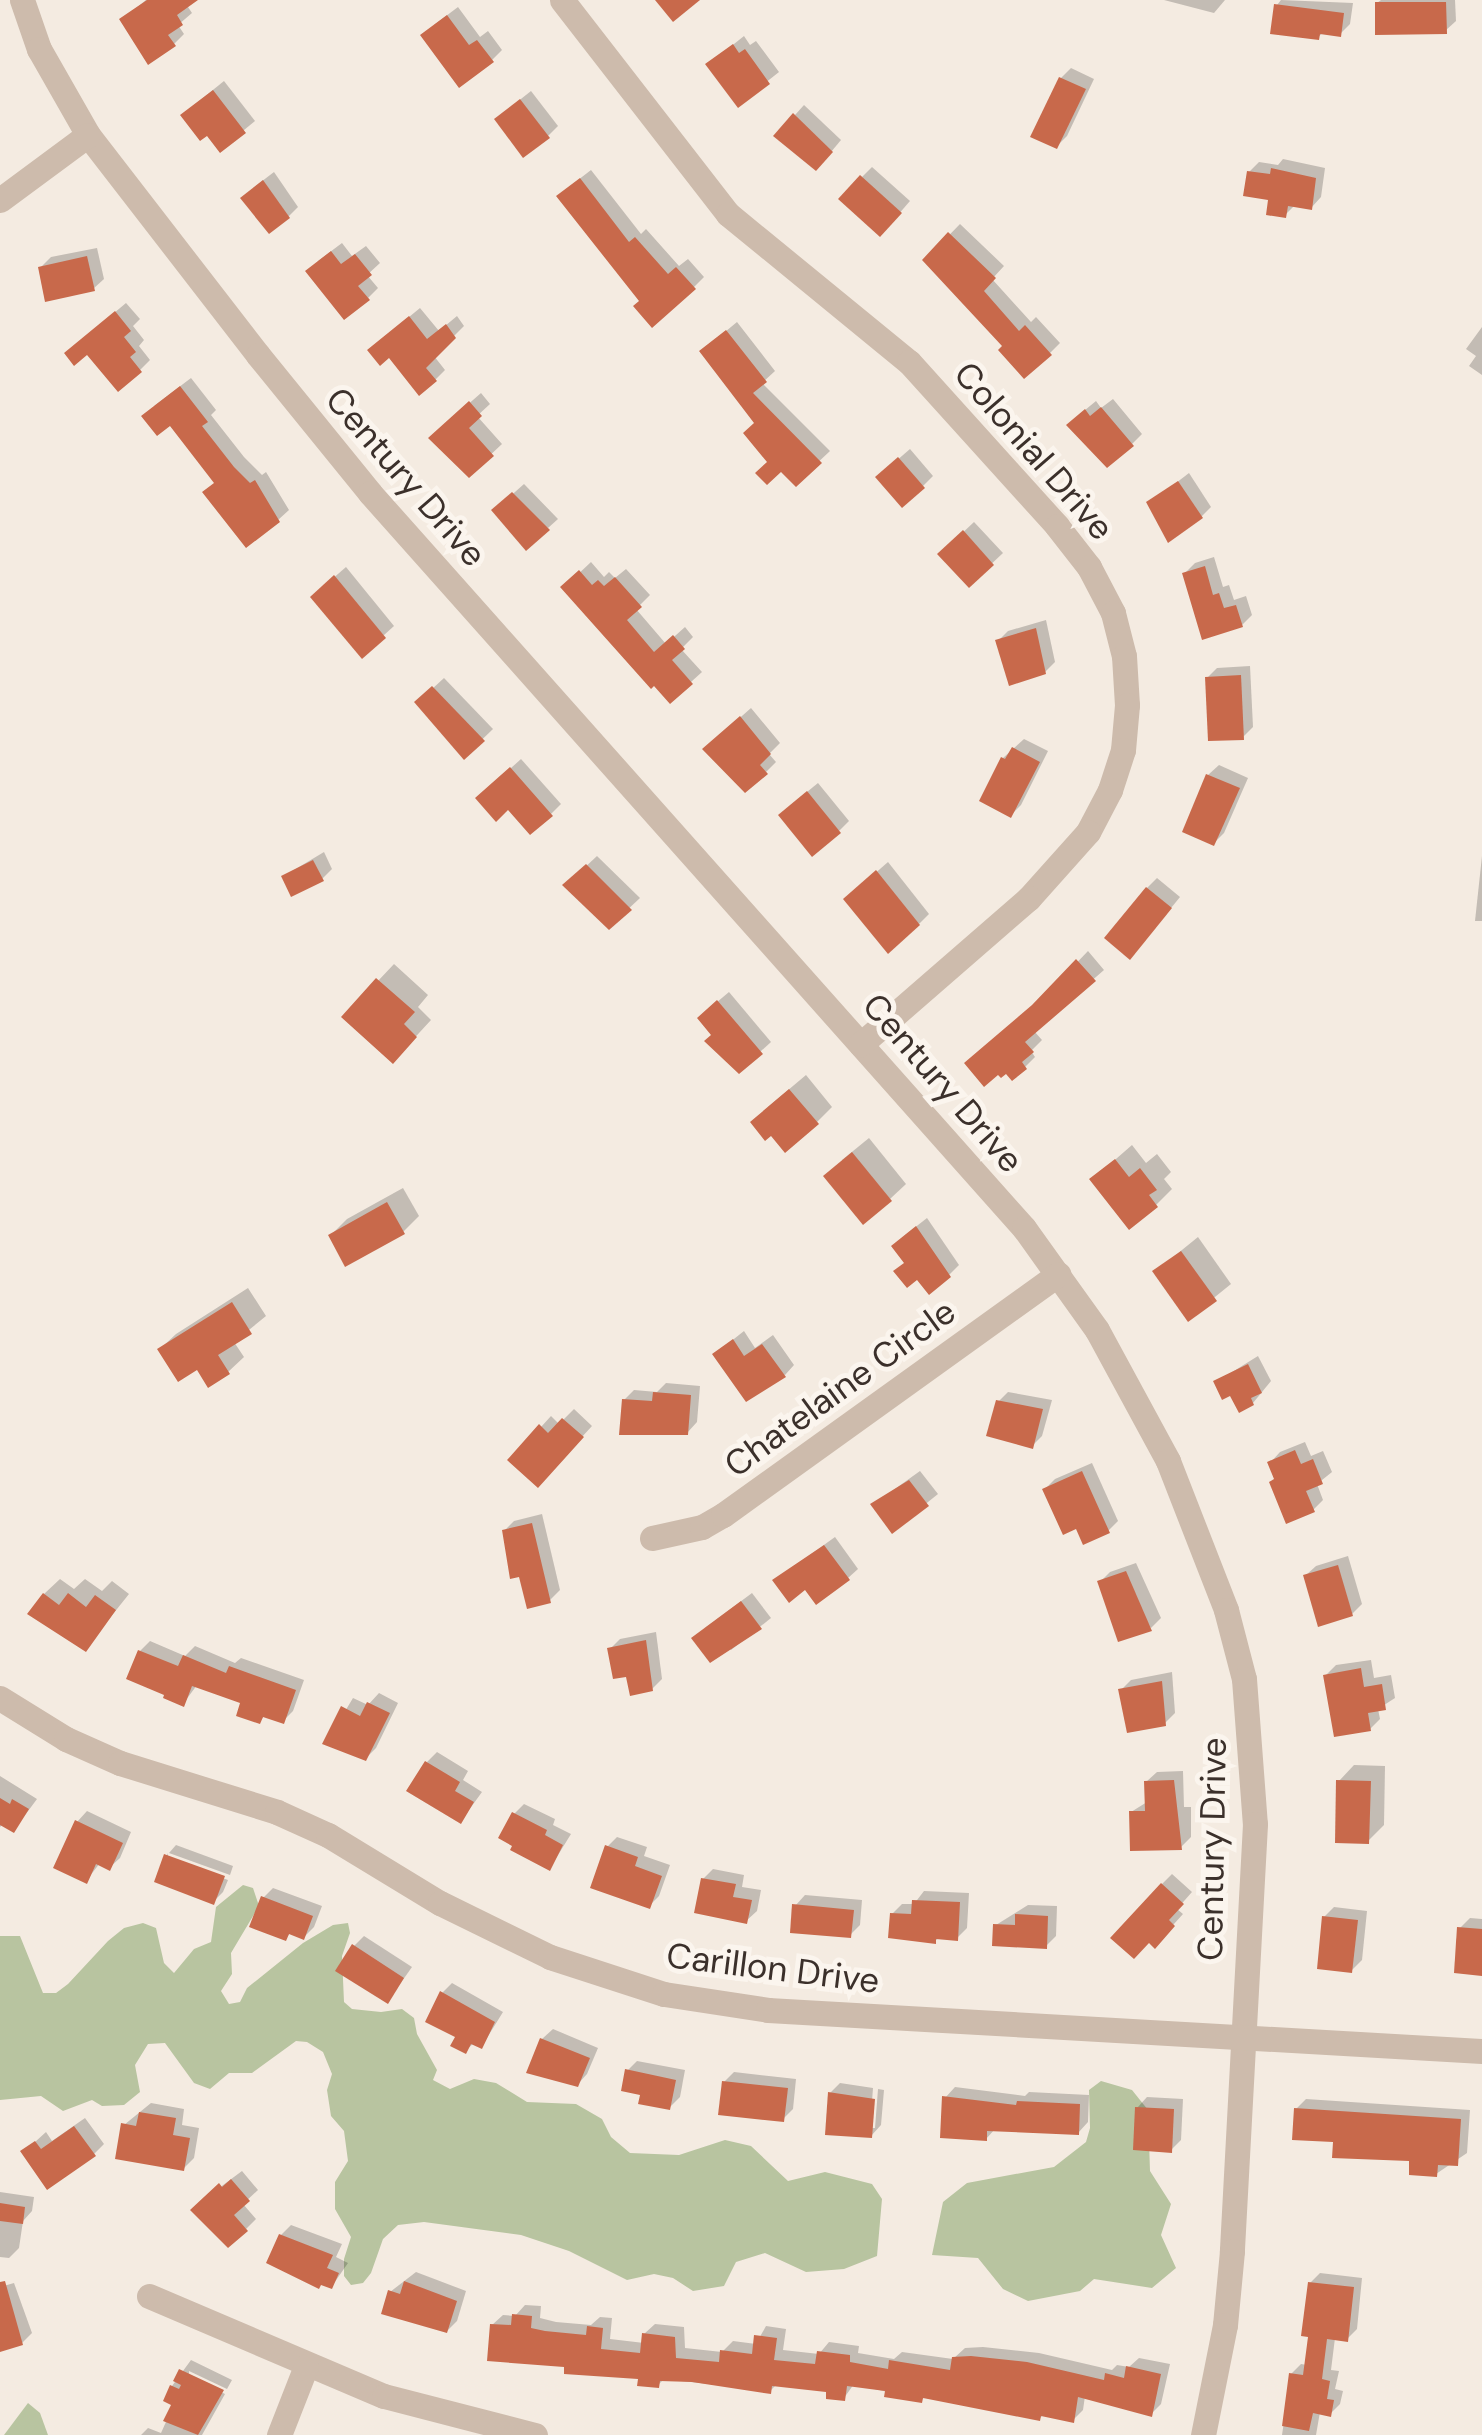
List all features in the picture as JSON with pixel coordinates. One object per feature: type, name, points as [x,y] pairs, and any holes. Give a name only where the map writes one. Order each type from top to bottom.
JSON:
[{"type":"street","name":"Century Drive","points":[[22,0],[39,48],[88,135],[370,492],[1024,1228],[1134,1392],[1168,1462],[1226,1610],[1244,1679],[1255,1824],[1232,2251],[1225,2325],[1203,2435]]},
{"type":"street","name":"Colonial Drive","points":[[562,0],[728,214],[909,362],[1057,526],[1089,567],[1113,613],[1124,656],[1127,705],[1123,750],[1110,790],[1088,832],[1029,898],[862,1044]]},
{"type":"street","points":[[0,200],[88,135]]},
{"type":"street","name":"Chatelaine Circle","points":[[652,1538],[702,1527],[723,1516],[1058,1274]]},
{"type":"street","name":"Carillon Drive","points":[[0,1698],[66,1739],[120,1763],[277,1812],[328,1835],[440,1904],[550,1957],[664,1994],[768,2010],[1482,2051]]},
{"type":"street","points":[[150,2296],[306,2366],[384,2396],[535,2435]]},
{"type":"street","points":[[279,2435],[306,2366]]},
{"type":"green space","points":[[243,1885],[253,1888],[259,1906],[231,1953],[232,1974],[221,1991],[229,2004],[240,2002],[247,1988],[303,1943],[333,1925],[348,1923],[350,1933],[342,1956],[344,2002],[352,2009],[402,2009],[414,2018],[417,2034],[437,2070],[433,2080],[450,2089],[474,2079],[496,2083],[527,2102],[576,2104],[602,2119],[611,2137],[630,2153],[679,2155],[725,2140],[751,2146],[788,2181],[825,2172],[872,2184],[882,2199],[877,2256],[844,2269],[806,2272],[765,2253],[736,2262],[724,2286],[693,2291],[673,2278],[654,2274],[627,2280],[569,2251],[521,2235],[424,2222],[398,2225],[383,2239],[371,2273],[363,2283],[351,2285],[344,2276],[344,2259],[351,2237],[335,2209],[335,2182],[348,2161],[344,2131],[331,2116],[327,2090],[332,2074],[323,2052],[307,2042],[296,2041],[252,2073],[229,2073],[210,2089],[194,2083],[165,2043],[148,2044],[135,2065],[140,2092],[124,2105],[102,2106],[92,2100],[63,2111],[41,2096],[0,2100],[0,1936],[20,1936],[43,1993],[56,1993],[124,1928],[143,1923],[156,1928],[164,1963],[174,1973],[194,1949],[211,1942],[216,1907]]},
{"type":"green space","points":[[1101,2081],[1132,2090],[1148,2110],[1150,2171],[1171,2204],[1161,2235],[1176,2268],[1152,2288],[1094,2279],[1080,2291],[1028,2301],[1003,2289],[978,2258],[932,2255],[943,2202],[967,2183],[1054,2167],[1086,2142],[1090,2128],[1089,2090]]},
{"type":"green space","points":[[28,2403],[40,2413],[48,2435],[4,2435]]},
{"type":"building","points":[[147,0],[198,0],[177,15],[183,25],[168,35],[176,46],[148,65],[119,19]]},
{"type":"building","points":[[655,0],[700,0],[673,22]]},
{"type":"building","points":[[1375,2],[1446,2],[1447,34],[1375,35]]},
{"type":"building","points":[[1274,4],[1344,13],[1341,37],[1320,34],[1319,40],[1270,34]]},
{"type":"building","points":[[447,15],[469,45],[477,40],[494,62],[459,88],[420,35]]},
{"type":"building","points":[[733,44],[739,53],[745,49],[770,84],[738,108],[705,64]]},
{"type":"building","points":[[1059,77],[1086,89],[1057,149],[1030,137]]},
{"type":"building","points":[[213,90],[246,133],[220,153],[207,136],[200,141],[180,115]]},
{"type":"building","points":[[520,99],[550,138],[523,158],[494,119]]},
{"type":"building","points":[[793,113],[833,152],[816,171],[773,136]]},
{"type":"building","points":[[1271,168],[1316,178],[1312,210],[1288,206],[1286,218],[1266,215],[1268,200],[1243,196],[1247,171],[1270,174]]},
{"type":"building","points":[[860,175],[902,213],[880,237],[838,199]]},
{"type":"building","points":[[580,178],[629,242],[635,237],[668,274],[676,267],[696,289],[652,328],[633,306],[639,301],[556,196]]},
{"type":"building","points":[[263,180],[290,218],[269,234],[240,198]]},
{"type":"building","points":[[948,232],[996,278],[984,291],[1019,331],[1025,325],[1052,355],[1024,379],[998,350],[1002,346],[922,260]]},
{"type":"building","points":[[331,251],[341,264],[355,254],[372,275],[358,286],[370,300],[344,320],[305,271]]},
{"type":"building","points":[[87,256],[95,291],[45,302],[38,267]]},
{"type":"building","points":[[115,311],[131,331],[124,337],[136,352],[130,357],[142,372],[118,392],[87,355],[74,366],[64,353]]},
{"type":"building","points":[[409,316],[427,339],[446,324],[456,338],[426,368],[437,381],[419,396],[389,358],[380,366],[367,350]]},
{"type":"building","points":[[726,330],[767,382],[753,393],[822,463],[796,487],[781,472],[767,485],[755,473],[767,462],[743,433],[754,423],[699,351]]},
{"type":"building","points":[[180,386],[208,422],[202,426],[234,467],[250,483],[255,480],[280,522],[246,548],[202,492],[214,483],[170,426],[157,436],[141,416]]},
{"type":"building","points":[[469,401],[482,416],[469,428],[494,456],[469,478],[428,438]]},
{"type":"building","points":[[1101,407],[1134,446],[1107,468],[1066,425],[1085,409],[1090,416]]},
{"type":"building","points":[[898,457],[925,488],[902,508],[875,477]]},
{"type":"building","points":[[1178,481],[1203,518],[1168,543],[1146,502]]},
{"type":"building","points":[[512,492],[550,530],[526,551],[491,510]]},
{"type":"building","points":[[963,530],[994,565],[969,588],[937,554]]},
{"type":"building","points":[[1205,566],[1213,595],[1219,593],[1224,608],[1236,605],[1243,627],[1202,640],[1182,573]]},
{"type":"building","points":[[579,570],[592,585],[598,580],[604,586],[615,577],[642,607],[627,620],[654,652],[673,635],[685,649],[672,660],[693,684],[670,704],[654,686],[651,689],[560,587]]},
{"type":"building","points":[[334,575],[386,638],[362,659],[310,597]]},
{"type":"building","points":[[1036,628],[1046,674],[1009,686],[995,640]]},
{"type":"building","points":[[1241,675],[1244,740],[1208,741],[1205,677]]},
{"type":"building","points":[[432,686],[485,741],[464,760],[414,702]]},
{"type":"building","points":[[740,716],[771,754],[760,765],[768,774],[745,793],[702,749]]},
{"type":"building","points":[[1012,747],[1040,762],[1011,818],[979,801],[1001,757],[1005,759]]},
{"type":"building","points":[[510,767],[553,816],[530,835],[508,810],[496,822],[475,798]]},
{"type":"building","points":[[1206,774],[1240,788],[1214,846],[1182,832]]},
{"type":"building","points":[[807,791],[841,833],[812,857],[778,815]]},
{"type":"building","points":[[313,860],[324,881],[291,897],[281,876]]},
{"type":"building","points":[[586,864],[632,910],[609,930],[562,885]]},
{"type":"building","points":[[876,870],[920,925],[888,954],[843,899]]},
{"type":"building","points":[[1146,887],[1172,908],[1130,960],[1104,938]]},
{"type":"building","points":[[1076,959],[1096,981],[1025,1042],[1034,1052],[1022,1062],[1027,1069],[1012,1081],[1006,1074],[1001,1078],[998,1075],[984,1087],[964,1063],[1032,1005]]},
{"type":"building","points":[[376,978],[415,1012],[404,1024],[417,1037],[393,1064],[341,1017]]},
{"type":"building","points":[[717,1000],[763,1054],[739,1074],[704,1041],[711,1035],[697,1018]]},
{"type":"building","points":[[789,1089],[819,1124],[785,1153],[771,1136],[765,1141],[750,1122]]},
{"type":"building","points":[[852,1152],[892,1201],[863,1225],[823,1176]]},
{"type":"building","points":[[1115,1159],[1129,1177],[1140,1168],[1157,1190],[1149,1195],[1158,1207],[1129,1230],[1089,1179]]},
{"type":"building","points":[[387,1202],[405,1234],[345,1267],[328,1235]]},
{"type":"building","points":[[916,1226],[951,1277],[929,1295],[917,1280],[907,1288],[893,1271],[904,1263],[891,1246]]},
{"type":"building","points":[[1181,1251],[1217,1301],[1188,1322],[1152,1271]]},
{"type":"building","points":[[232,1302],[252,1334],[218,1355],[230,1374],[208,1388],[197,1370],[178,1382],[157,1349]]},
{"type":"building","points":[[733,1339],[744,1356],[762,1344],[786,1377],[746,1402],[712,1354]]},
{"type":"building","points":[[1248,1364],[1262,1393],[1251,1398],[1254,1405],[1239,1413],[1230,1396],[1222,1400],[1213,1381]]},
{"type":"building","points":[[653,1392],[691,1395],[688,1435],[619,1435],[622,1399],[652,1401]]},
{"type":"building","points":[[996,1400],[1043,1409],[1033,1449],[986,1436]]},
{"type":"building","points":[[562,1418],[584,1437],[538,1488],[507,1460],[539,1424],[548,1433]]},
{"type":"building","points":[[1295,1450],[1301,1464],[1313,1459],[1323,1484],[1306,1491],[1315,1512],[1286,1524],[1269,1482],[1274,1479],[1267,1462]]},
{"type":"building","points":[[1082,1471],[1110,1533],[1083,1545],[1076,1529],[1063,1535],[1042,1489]]},
{"type":"building","points":[[909,1480],[929,1506],[892,1534],[870,1504]]},
{"type":"building","points":[[532,1523],[551,1603],[527,1609],[519,1577],[510,1579],[502,1530]]},
{"type":"building","points":[[824,1545],[850,1580],[816,1605],[805,1590],[789,1603],[772,1580]]},
{"type":"building","points":[[1338,1565],[1353,1616],[1318,1627],[1303,1575]]},
{"type":"building","points":[[1126,1571],[1152,1631],[1118,1642],[1097,1581]]},
{"type":"building","points":[[43,1593],[59,1605],[68,1593],[86,1607],[95,1595],[116,1610],[86,1652],[27,1614]]},
{"type":"building","points":[[741,1601],[762,1629],[710,1663],[691,1638]]},
{"type":"building","points":[[646,1640],[653,1691],[630,1696],[626,1677],[613,1679],[607,1648]]},
{"type":"building","points":[[138,1650],[178,1666],[183,1655],[226,1673],[229,1666],[296,1690],[284,1724],[263,1717],[260,1724],[236,1716],[240,1703],[192,1686],[184,1707],[163,1698],[164,1695],[126,1679]]},
{"type":"building","points":[[1361,1668],[1364,1687],[1382,1684],[1386,1710],[1368,1713],[1371,1731],[1334,1737],[1323,1675]]},
{"type":"building","points":[[1162,1681],[1166,1726],[1127,1733],[1118,1689]]},
{"type":"building","points":[[367,1702],[390,1713],[366,1761],[322,1744],[341,1706],[360,1716]]},
{"type":"building","points":[[425,1761],[460,1782],[455,1791],[474,1802],[461,1824],[406,1791]]},
{"type":"building","points":[[1174,1780],[1182,1850],[1130,1851],[1129,1811],[1145,1811],[1144,1781]]},
{"type":"building","points":[[1336,1780],[1371,1781],[1369,1844],[1335,1843]]},
{"type":"building","points":[[0,1798],[10,1804],[12,1799],[29,1809],[14,1833],[0,1825]]},
{"type":"building","points":[[512,1812],[547,1830],[545,1835],[563,1845],[550,1871],[510,1850],[512,1846],[498,1838]]},
{"type":"building","points":[[75,1820],[123,1843],[110,1871],[96,1864],[87,1884],[53,1868]]},
{"type":"building","points":[[605,1845],[638,1857],[635,1866],[662,1876],[650,1909],[590,1888]]},
{"type":"building","points":[[164,1854],[225,1876],[214,1905],[154,1882]]},
{"type":"building","points":[[701,1878],[736,1884],[733,1897],[752,1900],[747,1924],[694,1913]]},
{"type":"building","points":[[1161,1883],[1184,1904],[1169,1920],[1175,1926],[1155,1949],[1149,1943],[1134,1959],[1110,1938]]},
{"type":"building","points":[[261,1896],[313,1916],[304,1940],[289,1934],[286,1941],[249,1927]]},
{"type":"building","points":[[912,1900],[960,1902],[958,1941],[936,1939],[936,1944],[888,1938],[890,1913],[911,1914]]},
{"type":"building","points":[[792,1904],[854,1910],[851,1938],[790,1933]]},
{"type":"building","points":[[1015,1914],[1048,1916],[1047,1949],[992,1946],[993,1924],[1015,1925]]},
{"type":"building","points":[[1322,1916],[1358,1920],[1352,1973],[1317,1969]]},
{"type":"building","points":[[1457,1927],[1482,1929],[1482,1976],[1454,1973]]},
{"type":"building","points":[[352,1944],[404,1978],[388,2004],[335,1971]]},
{"type":"building","points":[[440,1991],[495,2022],[482,2049],[471,2044],[466,2054],[450,2046],[455,2037],[425,2022]]},
{"type":"building","points":[[540,2038],[590,2058],[578,2087],[526,2073]]},
{"type":"building","points":[[625,2069],[676,2080],[670,2110],[638,2104],[640,2095],[621,2091]]},
{"type":"building","points":[[722,2081],[788,2088],[784,2122],[718,2115]]},
{"type":"building","points":[[828,2092],[875,2099],[872,2138],[825,2135]]},
{"type":"building","points":[[942,2096],[1016,2105],[1017,2101],[1080,2104],[1079,2135],[987,2131],[987,2141],[940,2138]]},
{"type":"building","points":[[1135,2107],[1174,2109],[1172,2153],[1133,2150]]},
{"type":"building","points":[[1294,2108],[1461,2119],[1458,2166],[1438,2165],[1437,2177],[1409,2175],[1409,2161],[1332,2158],[1333,2142],[1292,2140]]},
{"type":"building","points":[[139,2112],[176,2118],[173,2135],[190,2138],[184,2171],[115,2159],[121,2123],[136,2126]]},
{"type":"building","points":[[74,2126],[96,2156],[47,2190],[20,2151],[35,2141],[41,2149]]},
{"type":"building","points":[[231,2179],[250,2201],[234,2215],[248,2231],[228,2248],[190,2210],[219,2183],[222,2187]]},
{"type":"building","points":[[0,2203],[25,2207],[23,2224],[0,2221]]},
{"type":"building","points":[[279,2234],[333,2255],[327,2268],[339,2273],[332,2289],[321,2285],[319,2289],[266,2263]]},
{"type":"building","points":[[5,2281],[23,2345],[0,2352],[0,2282]]},
{"type":"building","points":[[404,2281],[457,2301],[447,2333],[381,2314],[388,2290],[400,2294]]},
{"type":"building","points":[[1308,2282],[1354,2287],[1348,2342],[1327,2339],[1322,2379],[1330,2381],[1327,2399],[1334,2400],[1331,2417],[1313,2413],[1309,2431],[1282,2426],[1289,2373],[1303,2375],[1308,2337],[1301,2336]]},
{"type":"building","points":[[512,2314],[532,2316],[531,2328],[545,2331],[586,2335],[587,2326],[603,2328],[601,2349],[640,2353],[642,2333],[675,2337],[676,2358],[719,2362],[720,2350],[752,2354],[754,2335],[777,2338],[774,2360],[815,2364],[817,2351],[850,2355],[850,2362],[888,2369],[889,2360],[950,2370],[952,2357],[971,2356],[1027,2362],[1104,2380],[1105,2373],[1124,2378],[1126,2366],[1161,2374],[1152,2417],[1078,2397],[1074,2423],[1041,2416],[1040,2421],[923,2398],[922,2403],[884,2397],[885,2391],[847,2386],[845,2401],[826,2399],[826,2392],[772,2386],[771,2394],[692,2382],[660,2381],[659,2388],[637,2386],[638,2379],[564,2374],[564,2367],[487,2361],[490,2324],[511,2325]]},
{"type":"building","points":[[179,2369],[224,2390],[198,2435],[163,2421],[171,2405],[163,2401],[170,2385],[179,2389],[181,2385],[173,2381]]}]
